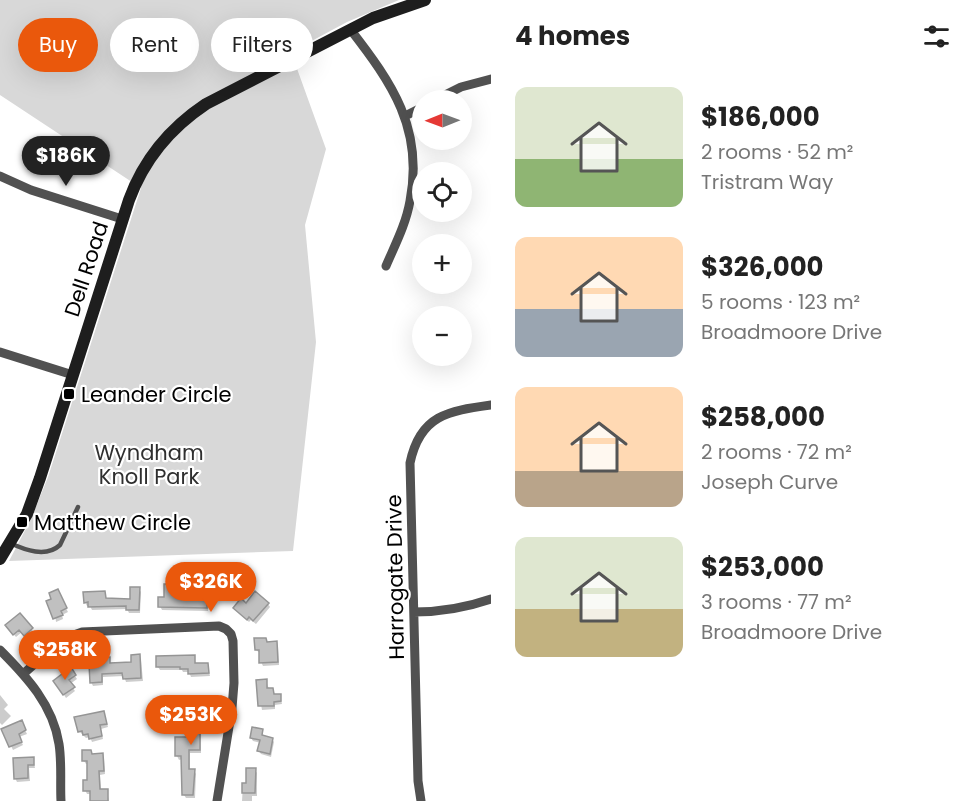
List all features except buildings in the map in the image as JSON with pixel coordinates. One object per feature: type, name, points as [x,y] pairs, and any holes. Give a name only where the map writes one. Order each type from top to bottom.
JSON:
[{"type":"street","name":"Dell Road","points":[[0,559],[5,540],[27,514],[122,219],[144,166],[170,133],[206,104],[350,29],[389,11],[425,0]]},
{"type":"street","points":[[350,29],[386,79],[399,102],[405,116],[413,151],[411,194],[403,228],[386,266]]},
{"type":"street","points":[[455,90],[491,79]]},
{"type":"street","points":[[405,116],[412,112]]},
{"type":"street","points":[[0,176],[32,190],[122,219]]},
{"type":"street","points":[[0,352],[73,375]]},
{"type":"street","name":"Harrogate Drive","points":[[420,801],[410,463],[419,436],[429,424],[454,411],[491,405]]},
{"type":"street","points":[[414,612],[445,612],[491,599]]},
{"type":"street","points":[[23,674],[60,643],[82,632],[219,626],[226,629],[233,641],[234,683],[217,801]]},
{"type":"street","points":[[0,650],[44,701],[53,722],[59,745],[61,801]]},
{"type":"lane","points":[[5,540],[30,551],[57,548],[78,507]]},
{"type":"green space","name":"Wyndham Knoll Park","points":[[0,0],[399,0],[347,22],[313,40],[313,18],[211,18],[211,72],[298,72],[326,149],[305,225],[316,342],[293,551],[9,561],[31,519],[48,477],[141,188],[0,95]]},
{"type":"place","name":"Leander Circle","points":[[69,394]]},
{"type":"place","name":"Matthew Circle","points":[[22,522]]}]
